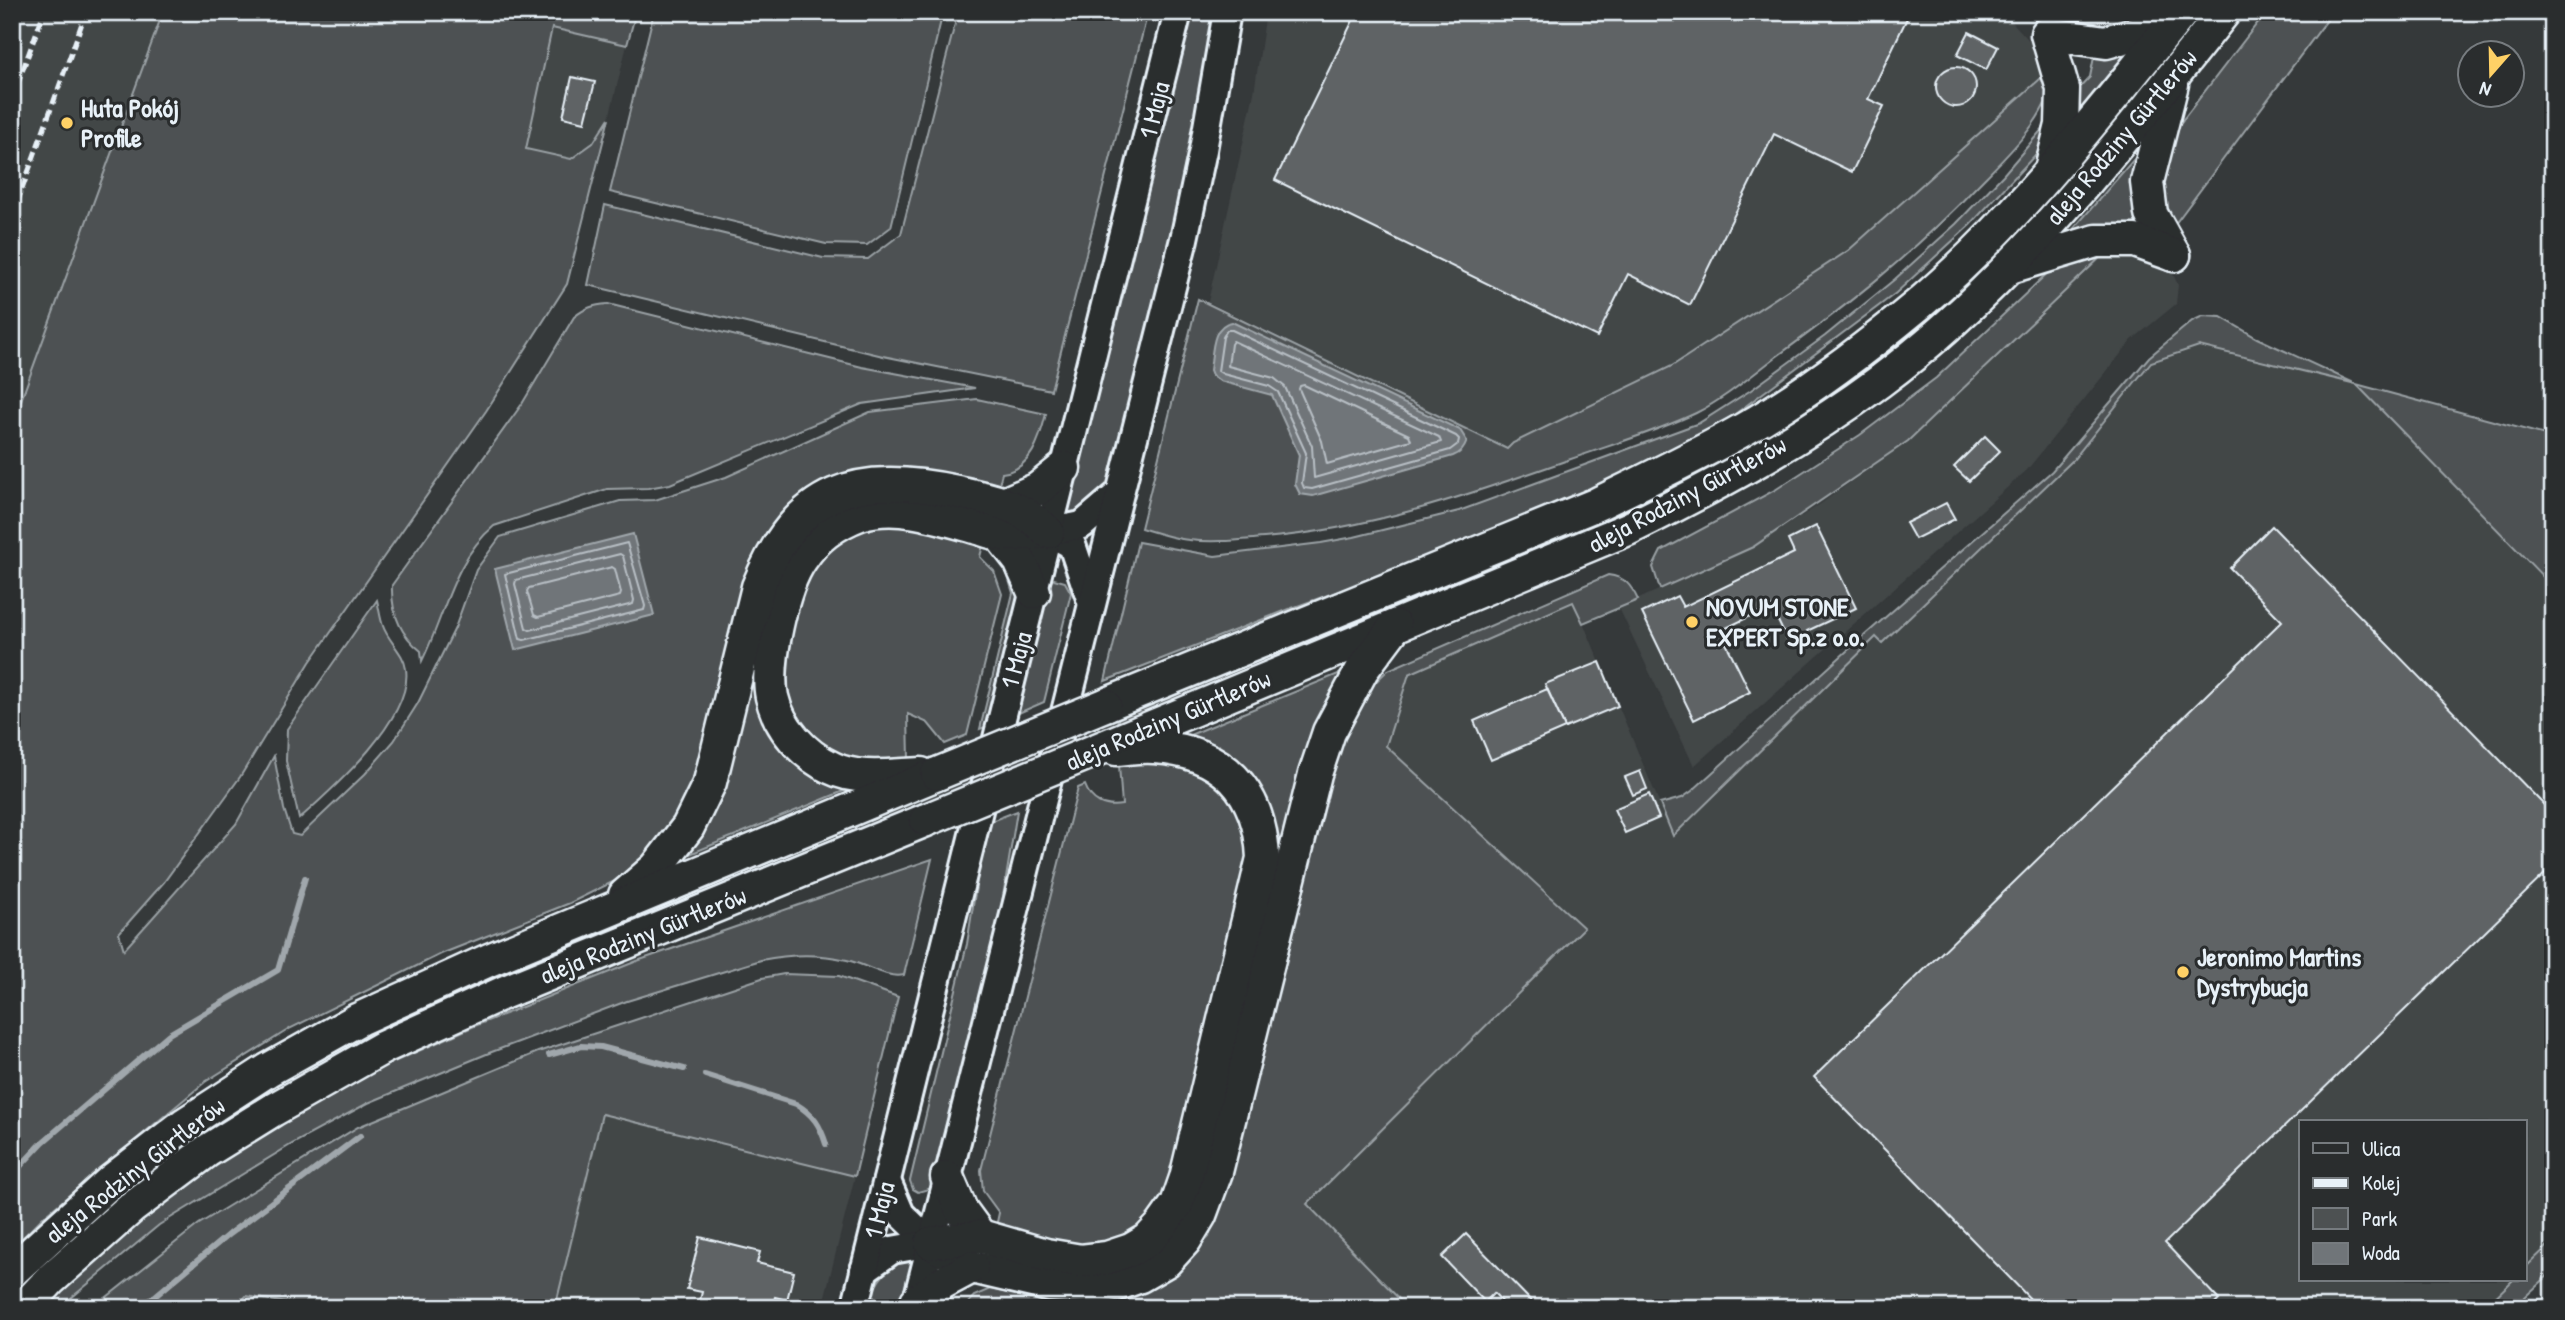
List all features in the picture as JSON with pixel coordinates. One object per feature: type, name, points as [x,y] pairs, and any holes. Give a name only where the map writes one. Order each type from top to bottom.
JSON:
[{"type":"main road","points":[[2051,171],[2062,125],[2063,89],[2048,34],[2106,42],[2135,34],[2181,12]]},
{"type":"main road","name":"aleja Rodziny Gürtlerów","points":[[12,1271],[110,1182],[185,1124],[268,1070],[359,1019],[489,960],[1584,510],[1657,476],[1749,426],[1858,351],[1919,303],[1976,250],[2051,171],[2181,12]]},
{"type":"main road","name":"aleja Rodziny Gürtlerów","points":[[24,1308],[50,1280],[131,1208],[207,1151],[272,1110],[384,1047],[505,992],[1628,529],[1767,455],[1879,382],[1959,315],[2009,268],[2113,150],[2224,12]]},
{"type":"main road","points":[[2009,268],[2096,241],[2135,241],[2174,255],[2151,215],[2147,182],[2174,75]]},
{"type":"main road","points":[[1006,503],[1038,489],[1064,468]]},
{"type":"main road","points":[[606,912],[656,868],[688,827],[710,782],[758,587],[770,557],[786,533],[805,513],[830,497],[860,485],[904,483],[1006,503],[1034,518],[1048,532]]},
{"type":"main road","points":[[937,774],[853,775],[833,769],[795,741],[772,698],[770,671],[774,642],[790,583],[800,560],[819,538],[839,523],[863,513],[892,510],[923,513],[999,534],[1048,532]]},
{"type":"main road","points":[[999,534],[1020,561],[1034,592]]},
{"type":"main road","points":[[932,1243],[972,1267],[1049,1285],[1095,1287],[1118,1284],[1140,1276],[1166,1261],[1185,1240],[1200,1215],[1216,1172],[1315,775],[1329,732],[1362,670],[1396,625]]},
{"type":"main road","points":[[932,1243],[980,1236],[1045,1255],[1081,1261],[1107,1258],[1132,1250],[1148,1240],[1177,1204],[1186,1178],[1263,858],[1262,841],[1254,810],[1238,783],[1223,767],[1196,754],[1154,747],[1094,751]]},
{"type":"main road","points":[[947,1177],[961,1210],[980,1236]]},
{"type":"main road","points":[[916,1305],[942,1283],[972,1267]]},
{"type":"street","name":"1 Maja","points":[[855,1308],[1178,12]]},
{"type":"street","name":"1 Maja","points":[[916,1305],[1184,239],[1203,150],[1227,12]]},
{"type":"street","points":[[1048,532],[1082,526],[1118,494]]},
{"type":"street","points":[[1048,532],[1072,545],[1091,601]]},
{"type":"street","points":[[887,1181],[901,1214],[932,1243]]},
{"type":"street","points":[[864,1270],[892,1250],[932,1243]]},
{"type":"shaded area","name":"Huta Pokój Profile","points":[[12,12],[163,12],[12,426]]},
{"type":"shaded area","points":[[1266,12],[2007,12],[2013,23],[2038,50],[2050,70],[1849,250],[1672,366],[1513,443],[1507,449],[1208,302],[1254,93]]},
{"type":"shaded area","points":[[552,28],[627,45],[609,118],[593,143],[571,159],[526,149]]},
{"type":"shaded area","points":[[2110,249],[2160,263],[2173,274],[2178,285],[2176,304],[2132,340],[2027,470],[1694,766],[1619,608],[1753,547],[1819,505],[1908,441]]},
{"type":"shaded area","name":"Jeronimo Martins Dystrybucja","points":[[2199,346],[2356,384],[2553,587],[2553,1244],[2526,1270],[2526,1120],[2299,1120],[2299,1282],[2513,1282],[2486,1308],[1408,1308],[1306,1205],[1584,928],[1386,746],[1409,674],[1574,601],[1673,835],[1876,637],[1883,643],[2073,460],[2151,362]]},
{"type":"shaded area","points":[[602,1114],[855,1176],[822,1308],[555,1308]]},
{"type":"green space","points":[[163,12],[636,12],[627,45],[552,28],[526,149],[571,159],[593,143],[609,118],[567,284],[486,411],[310,662],[240,777],[164,882],[119,933],[124,950],[236,824],[274,756],[284,809],[292,834],[300,836],[365,774],[394,741],[418,703],[455,628],[476,570],[500,537],[620,501],[655,500],[726,477],[870,412],[977,399],[1046,414],[1033,451],[1020,466],[1002,473],[997,492],[847,477],[680,820],[631,873],[570,903],[441,954],[291,1028],[205,1082],[42,1218],[12,1249],[12,425]]},
{"type":"green space","points":[[654,12],[943,12],[891,227],[867,245],[826,244],[610,192]]},
{"type":"green space","points":[[958,12],[1148,12],[1051,390],[883,356],[588,285],[605,205],[823,258],[868,259],[901,234]]},
{"type":"green space","points":[[1189,12],[1216,12],[1192,153],[1108,484],[1104,492],[1063,523]]},
{"type":"green space","points":[[2195,12],[2210,12],[2124,119],[1962,296],[1850,387],[1686,488],[1116,729],[1119,714],[1798,409]]},
{"type":"green space","points":[[2266,12],[2333,12],[2169,232],[2156,178],[2165,143]]},
{"type":"green space","points":[[2138,45],[2070,131],[2072,96],[2090,77],[2095,52]]},
{"type":"green space","points":[[2050,70],[2051,85],[2038,116],[2015,147],[1955,209],[1855,297],[1737,387],[1696,413],[1494,486],[1381,519],[1303,534],[1217,541],[1183,539],[1141,528],[1198,299],[1507,449],[1513,443],[1672,366],[1849,250]]},
{"type":"green space","points":[[2050,120],[2045,143],[1970,225],[1896,293],[1711,432],[1612,485],[1425,560],[1292,608],[1105,681],[1138,542],[1215,556],[1354,537],[1459,511],[1699,423],[1751,390],[1825,336],[1895,279],[1956,224]]},
{"type":"green space","points":[[2147,144],[2152,234],[2063,241]]},
{"type":"green space","points":[[2105,253],[1908,441],[1753,547],[1660,589],[1653,567],[1661,551],[1775,490],[1860,435],[1936,378],[2054,267]]},
{"type":"green space","points":[[608,304],[862,367],[975,388],[862,404],[670,484],[648,488],[607,489],[494,526],[480,540],[459,572],[422,661],[421,651],[407,637],[398,622],[392,585],[522,404],[574,317],[582,311]]},
{"type":"green space","points":[[2203,316],[2221,317],[2257,338],[2356,384],[2199,346],[2151,362],[2073,460],[1882,643],[1876,637],[1673,836],[1660,804],[1682,798],[1692,791],[2052,471],[2149,357],[2192,321]]},
{"type":"green space","points":[[2356,384],[2553,437],[2553,587]]},
{"type":"green space","points":[[829,517],[760,679],[851,788],[685,856],[765,603]]},
{"type":"green space","points":[[889,520],[984,541],[980,557],[994,571],[1002,594],[967,735],[945,744],[928,723],[908,714],[909,760],[898,763],[845,760],[798,728],[780,676],[803,577],[841,533]]},
{"type":"green space","points":[[1005,567],[1018,594],[1018,604],[988,726],[980,729],[1013,593]]},
{"type":"green space","points":[[1608,575],[1627,583],[1638,600],[1583,623],[1573,602],[1409,674],[1386,746],[1584,928],[1307,1204],[1408,1308],[964,1308],[974,1296],[990,1289],[1054,1303],[1116,1299],[1151,1288],[1175,1272],[1209,1237],[1325,770],[1363,694],[1388,670]]},
{"type":"green space","points":[[1054,579],[1065,582],[1071,593],[1044,702],[1014,715],[1049,583]]},
{"type":"green space","points":[[377,600],[385,631],[405,663],[405,688],[397,709],[368,751],[299,819],[286,761],[287,729]]},
{"type":"green space","points":[[1348,670],[1163,1247],[1160,1241],[1273,860],[1185,737]]},
{"type":"green space","points":[[1141,761],[1188,763],[1230,790],[1253,843],[1177,1171],[1148,1226],[1102,1249],[995,1231],[999,1213],[983,1191],[981,1170],[1078,788],[1085,785],[1095,800],[1104,804],[1122,805],[1119,765]]},
{"type":"green space","points":[[1017,811],[998,927],[932,1188],[918,1192],[913,1189],[910,1181],[967,944],[986,823]]},
{"type":"green space","points":[[932,859],[904,975],[890,975],[854,962],[825,956],[761,960],[627,1001],[489,1053],[368,1103],[292,1144],[159,1225],[59,1308],[43,1308],[149,1212],[208,1168],[358,1078],[472,1027],[637,961]]},
{"type":"green space","points":[[784,974],[839,976],[898,997],[855,1176],[602,1114],[555,1308],[317,1308],[246,1296],[235,1308],[93,1308],[199,1224],[358,1127],[538,1052],[762,978]]},
{"type":"green space","points":[[2553,1241],[2553,1271],[2513,1308],[2484,1308],[2511,1282],[2526,1282],[2526,1267]]},
{"type":"green space","points":[[917,1253],[903,1308],[867,1308],[874,1289],[885,1273],[899,1261]]},
{"type":"water","points":[[1232,322],[1460,430],[1467,441],[1465,446],[1453,456],[1313,496],[1300,494],[1295,484],[1299,455],[1272,395],[1220,381],[1210,370],[1217,334],[1225,324]]},
{"type":"water","points":[[633,534],[654,615],[515,650],[495,569]]},
{"type":"building","points":[[1357,12],[1910,12],[1868,99],[1884,106],[1852,172],[1774,134],[1690,305],[1628,274],[1597,337],[1275,180]]},
{"type":"building","points":[[1969,32],[1998,47],[1986,70],[1957,55]]},
{"type":"building","points":[[1956,67],[1964,68],[1970,73],[1975,79],[1975,95],[1970,101],[1964,106],[1956,107],[1948,106],[1942,101],[1937,95],[1936,87],[1937,79],[1942,73],[1948,68]]},
{"type":"building","points":[[572,77],[595,82],[585,122],[563,117]]},
{"type":"building","points":[[1985,436],[2000,451],[1969,481],[1954,467]]},
{"type":"building","points":[[1946,503],[1955,519],[1915,539],[1906,523]]},
{"type":"building","name":"NOVUM STONE EXPERT Sp.z o.o.","points":[[1816,526],[1856,608],[1807,631],[1814,645],[1803,650],[1797,637],[1788,642],[1771,606],[1720,631],[1750,692],[1694,720],[1642,613],[1677,596],[1683,607],[1794,553],[1788,540]]},
{"type":"building","name":"Jeronimo Martins Dystrybucja","points":[[2272,526],[2544,805],[2553,796],[2553,866],[2165,1243],[2219,1300],[2211,1308],[2039,1308],[1814,1077],[2282,621],[2230,568]]},
{"type":"building","points":[[1600,662],[1618,706],[1565,728],[1545,684]]},
{"type":"building","points":[[1547,689],[1565,728],[1491,760],[1474,721]]},
{"type":"building","points":[[1640,771],[1647,789],[1633,795],[1625,777]]},
{"type":"building","points":[[1649,794],[1659,818],[1625,833],[1614,809]]},
{"type":"building","points":[[1466,1234],[1533,1303],[1527,1308],[1508,1308],[1494,1293],[1485,1302],[1442,1257]]},
{"type":"building","points":[[700,1237],[760,1252],[757,1263],[794,1272],[787,1300],[775,1297],[772,1308],[698,1308],[702,1292],[687,1289]]},
{"type":"waterway","points":[[12,1175],[43,1142],[169,1034],[278,970],[305,878]]},
{"type":"waterway","points":[[549,1055],[581,1046],[601,1047],[684,1069]]},
{"type":"waterway","points":[[705,1075],[796,1104],[816,1121],[826,1144]]},
{"type":"waterway","points":[[141,1308],[229,1234],[360,1136]]},
{"type":"railway","points":[[12,99],[44,12]]},
{"type":"railway","points":[[12,217],[86,12]]},
{"type":"place","name":"Huta Pokój Profile","points":[[67,123]]},
{"type":"place","name":"NOVUM STONE EXPERT Sp.z o.o.","points":[[1692,622]]},
{"type":"place","name":"Jeronimo Martins Dystrybucja","points":[[2183,972]]}]
